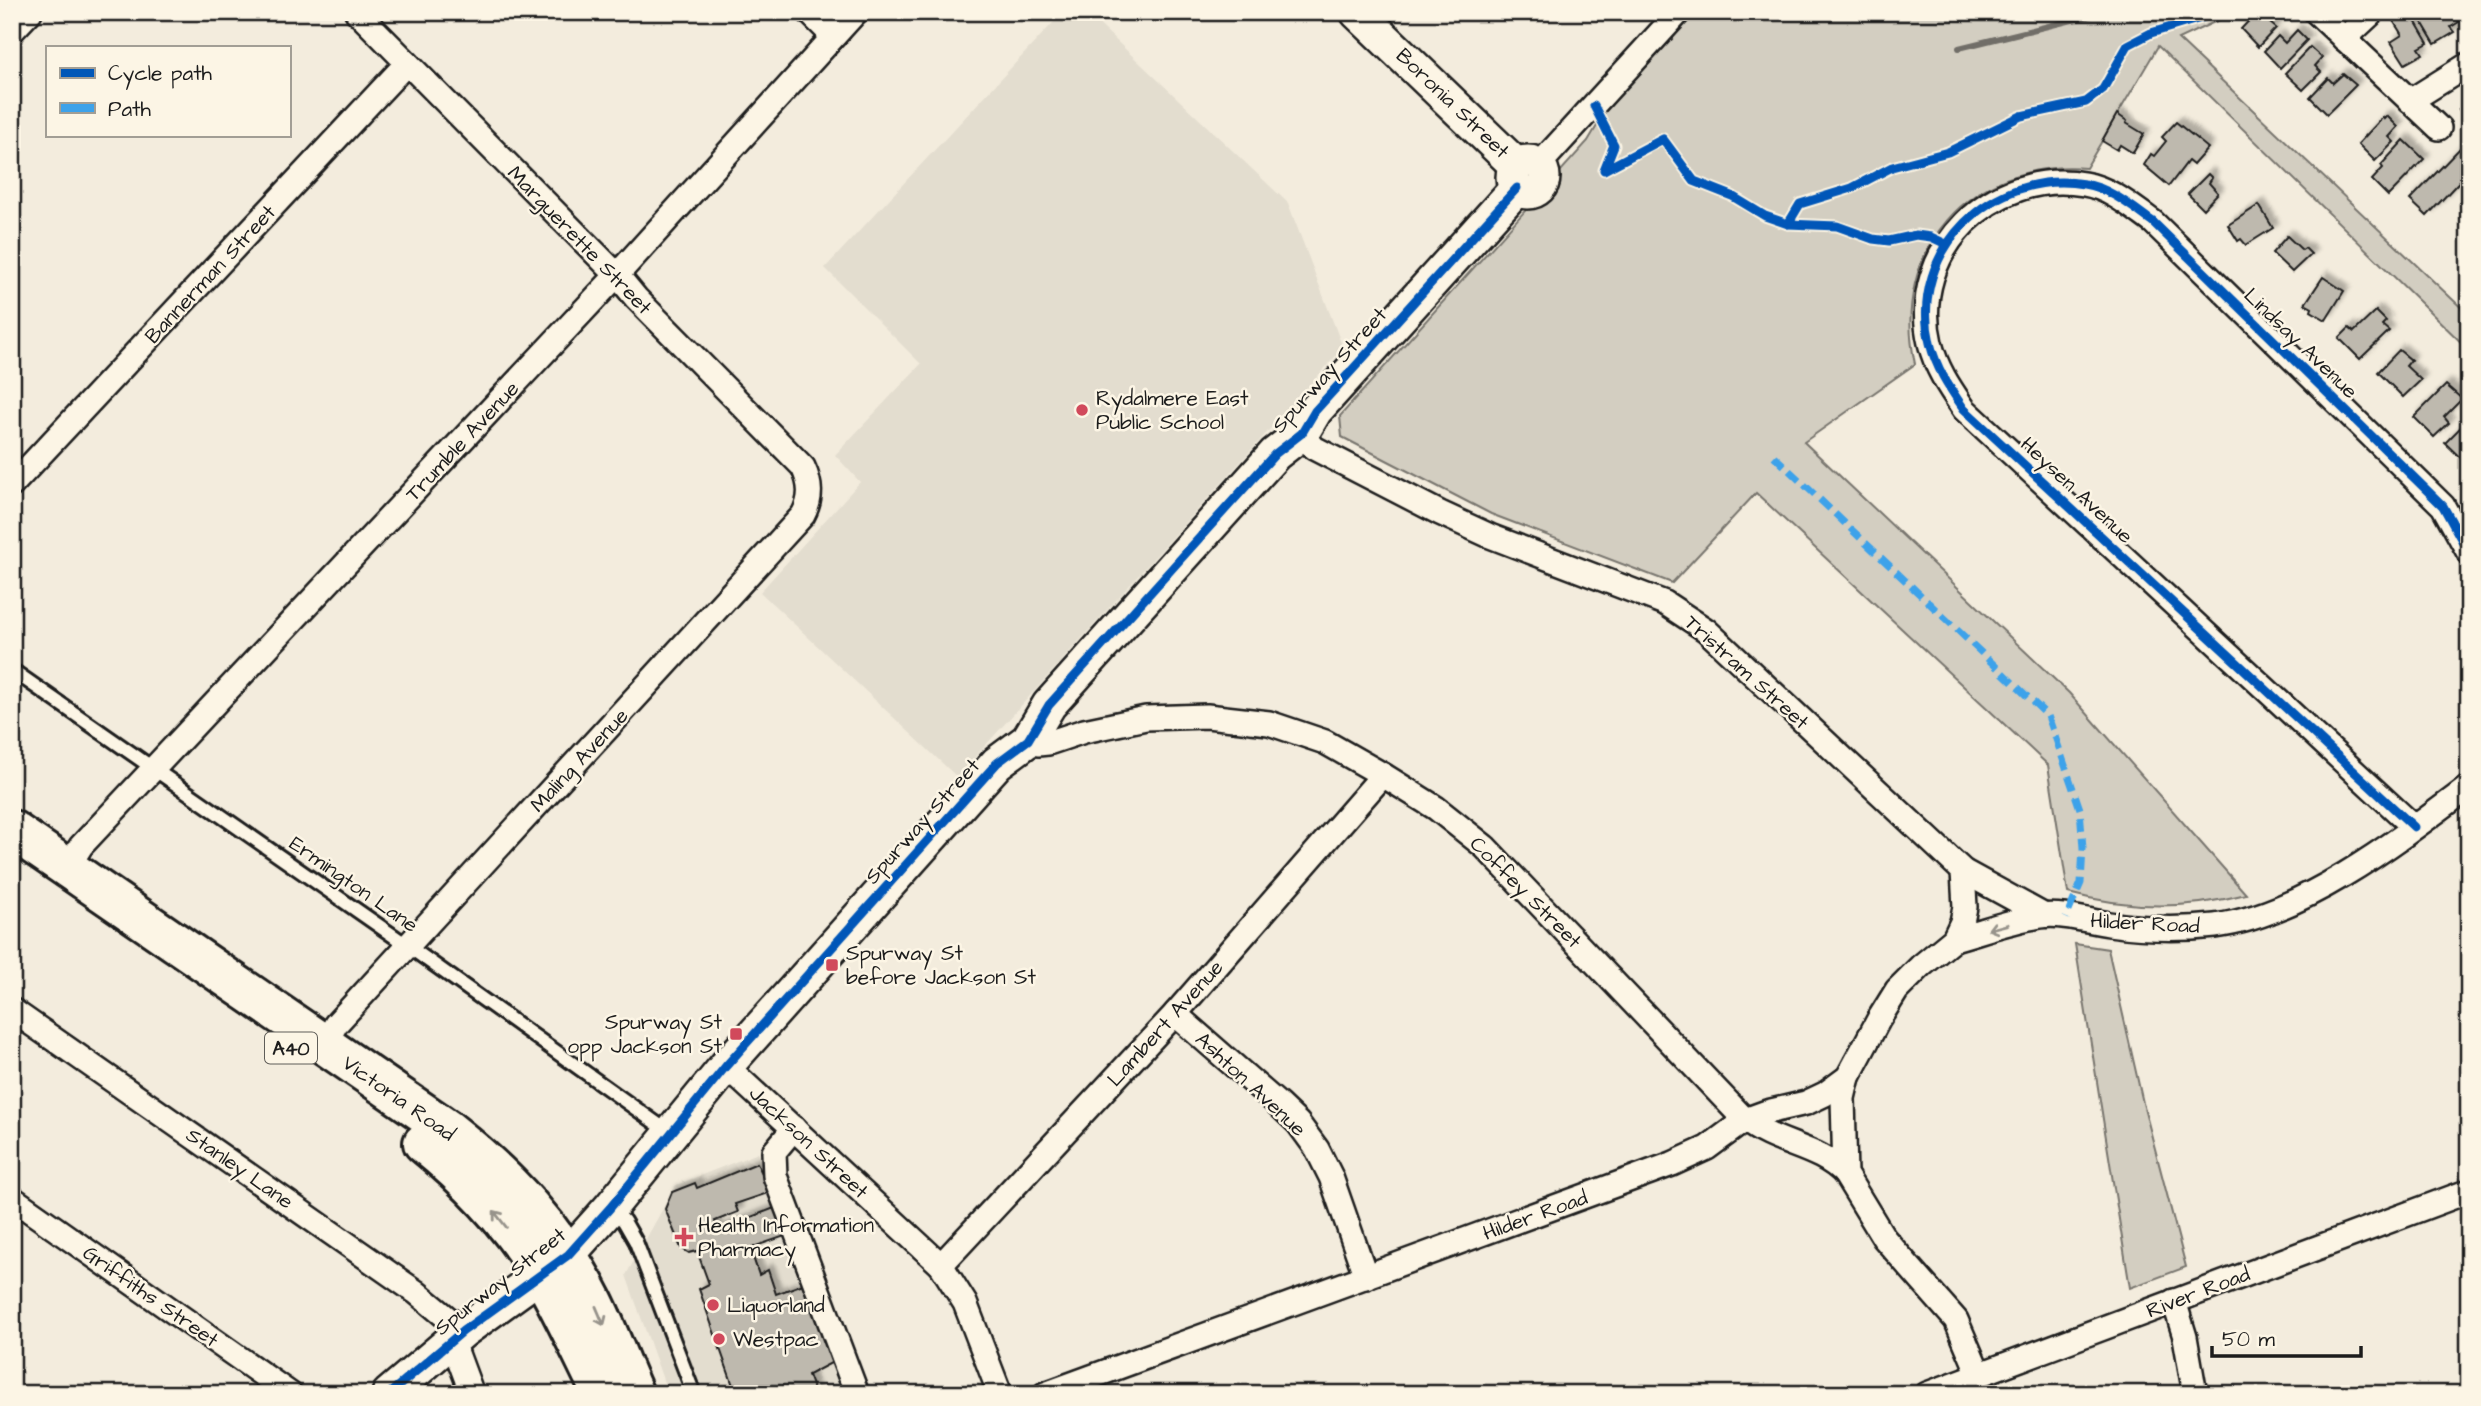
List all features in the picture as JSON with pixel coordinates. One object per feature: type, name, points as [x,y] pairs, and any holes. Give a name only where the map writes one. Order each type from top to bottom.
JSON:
[{"type":"highway","name":"Victoria Road","points":[[12,830],[447,1129],[519,1191],[554,1265],[602,1394]]},
{"type":"highway","name":"Victoria Road","points":[[12,853],[401,1125],[461,1174],[504,1224],[593,1300],[634,1394]]},
{"type":"street","points":[[12,31],[30,12]]},
{"type":"street","name":"Marguerette Street","points":[[357,12],[803,467]]},
{"type":"street","points":[[809,12],[833,36]]},
{"type":"street","name":"Trumble Avenue","points":[[67,869],[81,846],[617,275],[856,12]]},
{"type":"street","name":"Boronia Street","points":[[1357,12],[1525,173]]},
{"type":"street","points":[[1525,173],[1679,12]]},
{"type":"street","points":[[2316,12],[2439,128]]},
{"type":"street","points":[[2344,39],[2373,12]]},
{"type":"street","name":"Bannerman Street","points":[[12,485],[407,63]]},
{"type":"street","points":[[2410,101],[2469,64]]},
{"type":"street","name":"Spurway Street","points":[[389,1394],[458,1336],[554,1265],[610,1208],[726,1066],[997,763],[1028,740],[1049,705],[1275,454],[1302,433],[1315,411],[1525,173]]},
{"type":"street","name":"Heysen Avenue","points":[[2085,184],[2045,181],[2004,193],[1974,213],[1946,244],[1936,266],[1928,300],[1930,341],[1940,374],[1964,409],[2414,828]]},
{"type":"street","name":"Lindsay Avenue","points":[[2085,184],[2123,200],[2153,222],[2443,506],[2469,554]]},
{"type":"street","name":"Tristram Street","points":[[1302,433],[1314,449],[1440,513],[1490,536],[1676,609],[1706,630],[1962,871],[2043,915]]},
{"type":"street","name":"Maling Avenue","points":[[324,1045],[336,1024],[803,515],[809,504],[810,492],[803,467]]},
{"type":"street","name":"Coffey Street","points":[[1028,740],[1042,744],[1084,731],[1146,718],[1207,716],[1269,723],[1325,742],[1436,808],[1485,847],[1745,1120],[1764,1133],[1825,1159],[1845,1174],[1884,1238],[1956,1320],[1979,1374]]},
{"type":"street","name":"Lambert Avenue","points":[[942,1265],[1175,1014],[1383,775]]},
{"type":"street","name":"Hilder Road","points":[[1045,1394],[1672,1164],[1707,1148],[1745,1120],[1806,1103],[1825,1094],[1848,1077],[1878,1019],[1897,990],[1954,939],[2043,915],[2170,929],[2217,926],[2265,914],[2312,894],[2414,828],[2469,787]]},
{"type":"street","points":[[1954,939],[1965,907],[1962,871]]},
{"type":"street","name":"Stanley Lane","points":[[12,1010],[406,1284],[458,1336]]},
{"type":"street","name":"Ashton Avenue","points":[[1175,1014],[1298,1123],[1331,1177],[1366,1277]]},
{"type":"street","name":"Jackson Street","points":[[726,1066],[942,1265],[965,1303],[1000,1394]]},
{"type":"street","name":"Coffey Street","points":[[1845,1174],[1843,1098],[1848,1077]]},
{"type":"street","points":[[794,1128],[774,1152],[775,1175],[857,1394]]},
{"type":"street","name":"River Road","points":[[1927,1394],[2469,1191]]},
{"type":"street","name":"Griffiths Street","points":[[12,1198],[290,1394]]},
{"type":"street","points":[[2174,1301],[2188,1351],[2195,1394]]},
{"type":"street","points":[[458,1336],[472,1394]]},
{"type":"lane","name":"Ermington Lane","points":[[12,670],[671,1133]]},
{"type":"lane","points":[[610,1208],[624,1221],[636,1242],[694,1394]]},
{"type":"shaded area","name":"Rydalmere East Public School","points":[[1063,12],[1086,12],[1288,203],[1343,348],[957,777],[760,592],[860,482],[835,455],[921,364],[825,268]]},
{"type":"shaded area","points":[[1693,12],[2236,12],[2178,39],[2469,315],[2469,350],[2158,46],[2086,168],[2044,169],[2007,179],[1974,196],[1948,220],[1928,250],[1915,284],[1910,322],[1915,364],[1804,442],[2069,693],[2246,894],[2201,903],[2157,906],[2112,902],[2068,893],[2048,765],[1756,493],[1672,583],[1491,514],[1342,437],[1340,416],[1588,141],[1610,104]]},
{"type":"shaded area","points":[[2075,944],[2108,949],[2143,1103],[2186,1267],[2130,1288]]},
{"type":"shaded area","points":[[758,1153],[847,1394],[668,1394],[626,1275],[676,1185]]},
{"type":"building","points":[[2257,12],[2280,13],[2270,23],[2276,28],[2258,47],[2241,29]]},
{"type":"building","points":[[2410,12],[2428,43],[2419,48],[2423,54],[2405,64],[2391,42],[2402,35],[2389,14]]},
{"type":"building","points":[[2431,12],[2453,12],[2459,22],[2451,27],[2455,32],[2435,44],[2422,22],[2433,15]]},
{"type":"building","points":[[2460,12],[2469,12],[2469,26],[2468,26]]},
{"type":"building","points":[[2297,30],[2307,40],[2280,68],[2264,51],[2278,36],[2285,43]]},
{"type":"building","points":[[2310,47],[2322,58],[2315,66],[2321,72],[2303,90],[2285,73]]},
{"type":"building","points":[[2343,74],[2356,85],[2327,114],[2310,97],[2328,78],[2333,83]]},
{"type":"building","points":[[2469,103],[2469,125],[2459,109]]},
{"type":"building","points":[[2117,114],[2144,134],[2133,153],[2120,145],[2117,150],[2102,141]]},
{"type":"building","points":[[2387,116],[2398,127],[2389,137],[2394,142],[2375,161],[2358,144]]},
{"type":"building","points":[[2176,122],[2208,148],[2193,165],[2188,161],[2169,186],[2144,165],[2151,154],[2154,156],[2166,141],[2162,137]]},
{"type":"building","points":[[2404,140],[2424,159],[2388,196],[2372,180],[2383,168],[2381,165]]},
{"type":"building","points":[[2464,144],[2469,149],[2469,171],[2427,216],[2410,200]]},
{"type":"building","points":[[2208,174],[2212,178],[2209,183],[2218,193],[2203,209],[2188,194]]},
{"type":"building","points":[[2469,182],[2469,205],[2461,186]]},
{"type":"building","points":[[2259,205],[2273,228],[2246,245],[2241,239],[2238,241],[2228,225]]},
{"type":"building","points":[[2287,236],[2302,250],[2305,248],[2311,254],[2292,272],[2272,253]]},
{"type":"building","points":[[2323,277],[2344,291],[2326,320],[2305,304]]},
{"type":"building","points":[[2376,311],[2386,321],[2382,325],[2389,331],[2360,359],[2339,338],[2349,328],[2354,332]]},
{"type":"building","points":[[2399,350],[2411,360],[2406,366],[2421,380],[2403,397],[2378,372]]},
{"type":"building","points":[[2446,385],[2462,399],[2444,417],[2449,423],[2434,437],[2414,417]]},
{"type":"building","points":[[2469,419],[2469,466],[2445,443]]},
{"type":"building","points":[[757,1163],[771,1192],[735,1204],[738,1212],[715,1221],[718,1230],[777,1207],[788,1235],[750,1248],[759,1275],[768,1270],[776,1294],[803,1284],[833,1362],[808,1375],[815,1394],[736,1394],[699,1289],[709,1284],[697,1251],[689,1253],[681,1248],[665,1209],[672,1192],[695,1183],[697,1188]]},
{"type":"waterway","points":[[1959,48],[2105,12]]},
{"type":"marked path","points":[[1774,456],[2048,716],[2080,809],[2083,848],[2081,883],[2066,918]]},
{"type":"cycle path","points":[[1788,224],[1800,204],[1852,188],[1892,167],[1948,152],[2021,116],[2086,102],[2103,89],[2128,45],[2151,33],[2221,12]]},
{"type":"cycle path","points":[[1594,106],[1614,145],[1604,170],[1663,139],[1694,181],[1732,196],[1765,216],[1788,224],[1837,226],[1873,239],[1889,241],[1916,235],[1931,237],[1946,244]]},
{"type":"cycle path","points":[[2414,827],[1964,409],[1939,369],[1930,343],[1927,309],[1932,277],[1945,248],[1965,223],[1989,203],[2018,189],[2050,182],[2084,184],[2112,194],[2153,222],[2443,506],[2469,553]]},
{"type":"cycle path","points":[[389,1394],[463,1331],[568,1255],[726,1066],[997,763],[1028,740],[1049,705],[1275,454],[1302,433],[1315,411],[1517,188]]},
{"type":"place","name":"Rydalmere East Public School","points":[[1082,410]]},
{"type":"place","name":"Spurway St before Jackson St","points":[[832,965]]},
{"type":"place","name":"Spurway St opp Jackson St","points":[[736,1034]]},
{"type":"place","name":"Health Information Pharmacy","points":[[684,1237]]},
{"type":"place","name":"Liquorland","points":[[713,1305]]},
{"type":"place","name":"Westpac","points":[[719,1339]]}]
